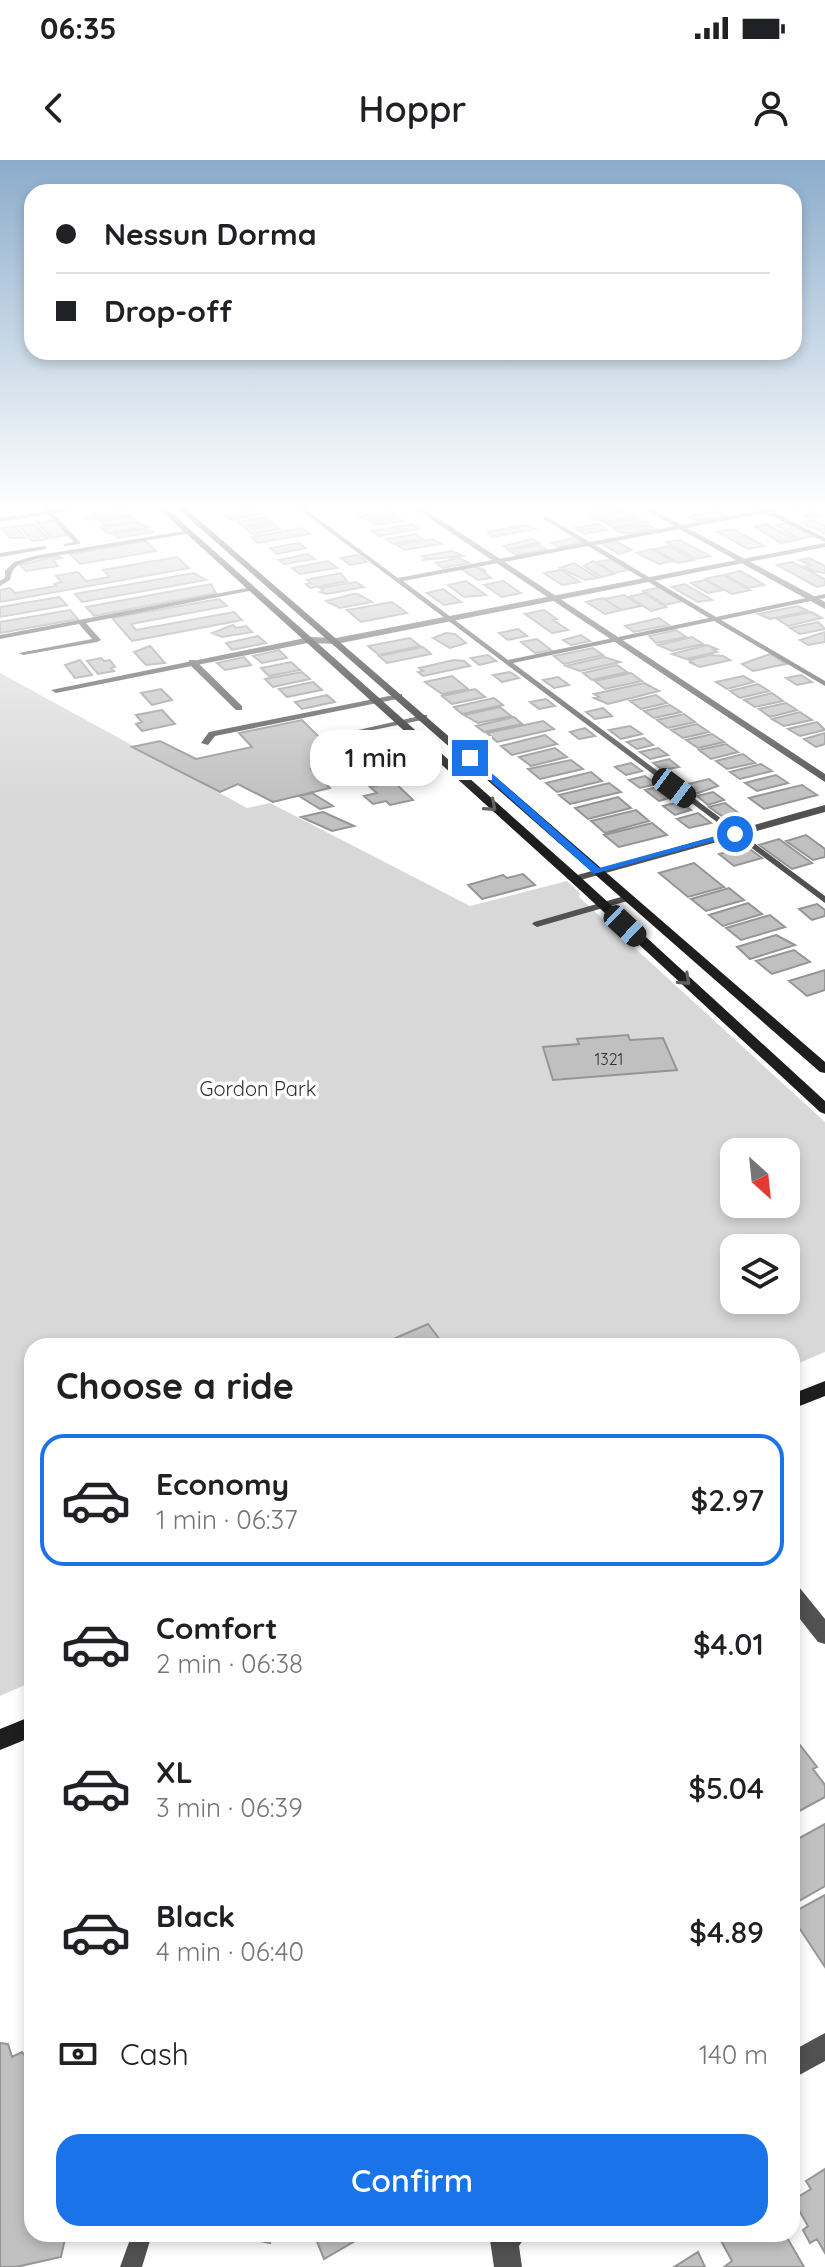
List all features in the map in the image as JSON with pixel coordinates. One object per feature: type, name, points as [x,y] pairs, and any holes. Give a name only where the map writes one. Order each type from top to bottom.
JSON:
[{"type":"main road","points":[[272,606],[825,1109]]},
{"type":"main road","points":[[296,606],[825,1069]]},
{"type":"main road","points":[[800,1399],[825,1388]]},
{"type":"main road","points":[[0,1740],[24,1730]]},
{"type":"street","points":[[56,690],[310,640],[336,641],[512,606]]},
{"type":"street","points":[[565,606],[825,779]]},
{"type":"street","points":[[573,878],[825,808]]},
{"type":"street","points":[[800,1603],[825,1635]]},
{"type":"street","points":[[800,2061],[825,2046]]},
{"type":"lane","points":[[0,637],[162,606]]},
{"type":"lane","points":[[432,606],[825,900]]},
{"type":"lane","points":[[697,606],[825,684]]},
{"type":"lane","points":[[508,662],[775,606]]},
{"type":"lane","points":[[23,653],[97,640],[81,622]]},
{"type":"lane","points":[[192,662],[239,708]]},
{"type":"lane","points":[[205,743],[212,734],[399,696]]},
{"type":"lane","points":[[364,749],[349,733],[424,717]]},
{"type":"lane","points":[[537,924],[628,898]]},
{"type":"lane","points":[[131,2267],[139,2242]]},
{"type":"green space","name":"Gordon Park","points":[[0,673],[247,808],[270,803],[470,906],[567,881],[580,893],[579,897],[825,1122],[825,1352],[800,1363],[800,1338],[24,1338],[24,1686],[0,1696]]},
{"type":"building","points":[[4,606],[60,606],[0,617],[0,607]]},
{"type":"building","points":[[90,606],[145,606],[94,616],[86,607]]},
{"type":"building","points":[[178,606],[225,606],[131,624],[136,630],[234,612],[242,620],[132,641],[112,618]]},
{"type":"building","points":[[398,606],[407,613],[361,622],[347,610]]},
{"type":"building","points":[[593,606],[615,606],[621,610],[605,614]]},
{"type":"building","points":[[616,606],[639,606],[622,610]]},
{"type":"building","points":[[644,606],[666,607],[651,611]]},
{"type":"building","points":[[796,606],[808,611],[770,619],[758,614]]},
{"type":"building","points":[[70,610],[78,619],[0,633],[0,622]]},
{"type":"building","points":[[544,610],[568,630],[552,633],[525,614]]},
{"type":"building","points":[[811,612],[822,618],[788,626],[777,619]]},
{"type":"building","points":[[659,618],[669,625],[634,632],[625,626]]},
{"type":"building","points":[[818,622],[825,629],[800,634],[790,628]]},
{"type":"building","points":[[233,625],[236,628],[246,626],[252,632],[222,637],[212,633]]},
{"type":"building","points":[[518,629],[527,636],[508,640],[499,633]]},
{"type":"building","points":[[676,630],[686,637],[656,643],[649,636]]},
{"type":"building","points":[[825,632],[825,642],[808,645],[800,640]]},
{"type":"building","points":[[446,633],[455,634],[466,643],[450,648],[433,638]]},
{"type":"building","points":[[581,635],[590,641],[571,645],[563,640]]},
{"type":"building","points":[[258,636],[266,643],[232,650],[226,643]]},
{"type":"building","points":[[692,637],[703,644],[672,651],[658,645]]},
{"type":"building","points":[[410,638],[420,646],[379,655],[368,646]]},
{"type":"building","points":[[537,639],[551,650],[535,653],[521,642]]},
{"type":"building","points":[[707,645],[717,649],[713,650],[717,652],[686,659],[672,654]]},
{"type":"building","points":[[150,646],[165,663],[146,665],[134,652]]},
{"type":"building","points":[[423,647],[431,654],[387,663],[379,656]]},
{"type":"building","points":[[593,648],[603,655],[564,664],[554,656]]},
{"type":"building","points":[[279,650],[287,658],[262,663],[253,656]]},
{"type":"building","points":[[770,654],[786,664],[753,671],[742,664]]},
{"type":"building","points":[[488,655],[496,661],[479,665],[471,658]]},
{"type":"building","points":[[710,655],[730,660],[700,667],[689,662],[692,662],[689,660]]},
{"type":"building","points":[[244,657],[251,665],[225,670],[217,663]]},
{"type":"building","points":[[604,657],[620,662],[580,671],[566,666]]},
{"type":"building","points":[[80,660],[92,675],[75,678],[65,665]]},
{"type":"building","points":[[110,660],[114,671],[98,674],[87,661]]},
{"type":"building","points":[[454,660],[464,661],[470,666],[423,676],[418,672],[423,671],[419,668]]},
{"type":"building","points":[[291,662],[300,670],[269,676],[261,668]]},
{"type":"building","points":[[617,665],[627,672],[592,680],[583,673]]},
{"type":"building","points":[[302,672],[310,679],[273,687],[265,679]]},
{"type":"building","points":[[510,672],[519,678],[502,682],[493,675]]},
{"type":"building","points":[[631,673],[642,681],[605,689],[595,681]]},
{"type":"building","points":[[801,675],[812,682],[797,685],[786,678]]},
{"type":"building","points":[[452,676],[468,689],[442,694],[425,682]]},
{"type":"building","points":[[743,676],[754,682],[727,689],[716,682]]},
{"type":"building","points":[[558,677],[569,685],[554,688],[543,680]]},
{"type":"building","points":[[313,682],[322,690],[287,697],[279,689]]},
{"type":"building","points":[[644,683],[659,691],[608,704],[594,698],[599,697],[594,694]]},
{"type":"building","points":[[758,684],[769,691],[740,698],[730,691]]},
{"type":"building","points":[[161,689],[172,700],[152,705],[141,693]]},
{"type":"building","points":[[475,689],[485,697],[452,704],[442,696]]},
{"type":"building","points":[[772,693],[783,701],[755,707],[744,700]]},
{"type":"building","points":[[327,695],[335,702],[302,709],[295,702]]},
{"type":"building","points":[[656,695],[667,703],[641,709],[630,701]]},
{"type":"building","points":[[494,698],[503,705],[462,714],[454,707]]},
{"type":"building","points":[[546,699],[555,706],[539,709],[530,702]]},
{"type":"building","points":[[786,703],[797,710],[770,717],[759,709]]},
{"type":"building","points":[[670,705],[681,712],[654,718],[644,711]]},
{"type":"building","points":[[500,707],[511,716],[478,723],[464,715]]},
{"type":"building","points":[[603,708],[612,716],[595,719],[586,712]]},
{"type":"building","points":[[162,710],[175,724],[142,731],[136,724],[142,722],[136,715]]},
{"type":"building","points":[[800,712],[812,720],[784,726],[772,719]]},
{"type":"building","points":[[684,714],[695,722],[668,728],[657,720]]},
{"type":"building","points":[[514,717],[522,724],[484,732],[476,726]]},
{"type":"building","points":[[302,720],[343,761],[311,769],[330,788],[273,802],[238,784],[220,792],[132,747],[160,741],[196,759],[252,747],[239,733]]},
{"type":"building","points":[[543,721],[554,729],[497,742],[487,733]]},
{"type":"building","points":[[817,722],[825,730],[800,736],[788,729]]},
{"type":"building","points":[[697,724],[709,732],[683,738],[671,730]]},
{"type":"building","points":[[630,726],[642,734],[621,739],[609,730]]},
{"type":"building","points":[[585,728],[595,736],[579,739],[570,732]]},
{"type":"building","points":[[825,733],[825,744],[816,747],[804,739]]},
{"type":"building","points":[[712,734],[724,742],[698,748],[686,740]]},
{"type":"building","points":[[545,735],[557,744],[512,755],[501,746]]},
{"type":"building","points":[[644,738],[653,745],[637,749],[627,742]]},
{"type":"building","points":[[726,744],[738,752],[711,759],[699,750]]},
{"type":"building","points":[[555,748],[567,757],[531,766],[519,757]]},
{"type":"building","points":[[658,748],[668,755],[650,759],[640,752]]},
{"type":"building","points":[[743,754],[755,763],[727,769],[716,761]]},
{"type":"building","points":[[669,759],[679,767],[663,770],[653,763]]},
{"type":"building","points":[[571,760],[583,769],[540,779],[528,769]]},
{"type":"building","points":[[631,763],[642,771],[626,775],[615,767]]},
{"type":"building","points":[[374,764],[380,767],[384,775],[363,780],[353,769]]},
{"type":"building","points":[[761,764],[772,771],[740,779],[730,772]]},
{"type":"building","points":[[591,772],[602,781],[557,792],[546,783]]},
{"type":"building","points":[[776,775],[788,783],[757,791],[745,783]]},
{"type":"building","points":[[645,776],[656,784],[640,788],[629,780]]},
{"type":"building","points":[[709,779],[718,786],[695,794],[684,785]]},
{"type":"building","points":[[394,782],[413,800],[390,805],[386,801],[373,804],[364,796],[377,793],[370,787]]},
{"type":"building","points":[[609,783],[621,792],[570,804],[559,795]]},
{"type":"building","points":[[802,785],[817,795],[764,809],[749,798]]},
{"type":"building","points":[[662,786],[676,796],[659,801],[645,790]]},
{"type":"building","points":[[713,792],[724,800],[708,805],[697,796]]},
{"type":"building","points":[[312,793],[333,806],[320,809],[299,796]]},
{"type":"building","points":[[618,797],[631,808],[588,819],[575,808]]},
{"type":"building","points":[[679,802],[691,810],[675,815],[663,806]]},
{"type":"building","points":[[725,803],[741,815],[726,819],[709,807]]},
{"type":"building","points":[[636,810],[649,821],[605,833],[591,821]]},
{"type":"building","points":[[323,812],[354,826],[332,831],[301,817]]},
{"type":"building","points":[[698,813],[711,823],[689,828],[677,819]]},
{"type":"building","points":[[652,823],[667,835],[619,847],[604,835]]},
{"type":"building","points":[[806,835],[825,849],[825,857],[813,860],[786,841]]},
{"type":"building","points":[[779,839],[812,863],[792,869],[759,845]]},
{"type":"building","points":[[747,847],[762,858],[734,866],[719,854]]},
{"type":"building","points":[[694,863],[724,887],[688,897],[659,873]]},
{"type":"building","points":[[523,874],[535,885],[482,899],[468,885],[503,875],[507,878]]},
{"type":"building","points":[[729,888],[744,900],[706,911],[691,899]]},
{"type":"building","points":[[748,903],[762,914],[723,926],[709,915]]},
{"type":"building","points":[[817,904],[825,910],[825,916],[812,920],[799,909]]},
{"type":"building","points":[[770,915],[785,927],[741,940],[726,928]]},
{"type":"building","points":[[776,935],[795,945],[750,959],[737,947]]},
{"type":"building","points":[[794,950],[810,962],[772,974],[756,961]]},
{"type":"building","points":[[825,970],[825,990],[807,996],[789,981]]},
{"type":"building","points":[[628,1035],[630,1040],[663,1038],[677,1070],[553,1080],[543,1047],[579,1044],[577,1039]]},
{"type":"building","points":[[428,1324],[439,1338],[396,1338]]},
{"type":"building","points":[[800,1745],[817,1767],[813,1769],[825,1785],[825,1797],[800,1811]]},
{"type":"building","points":[[825,1824],[825,1886],[800,1900],[800,1838]]},
{"type":"building","points":[[825,1895],[825,1967],[800,1929],[800,1909]]},
{"type":"building","points":[[0,2043],[8,2044],[12,2057],[22,2052],[24,2055],[24,2242],[64,2242],[61,2257],[16,2267],[0,2267]]},
{"type":"building","points":[[825,2169],[825,2253],[817,2239],[810,2243],[803,2230],[808,2226],[800,2212],[800,2196],[811,2189],[806,2181]]},
{"type":"building","points":[[317,2242],[353,2242],[324,2259]]},
{"type":"building","points":[[722,2242],[790,2242],[804,2267],[724,2267],[732,2261]]},
{"type":"building","points":[[698,2252],[705,2267],[674,2267]]},
{"type":"route","points":[[470,758],[598,872],[735,834]]}]
